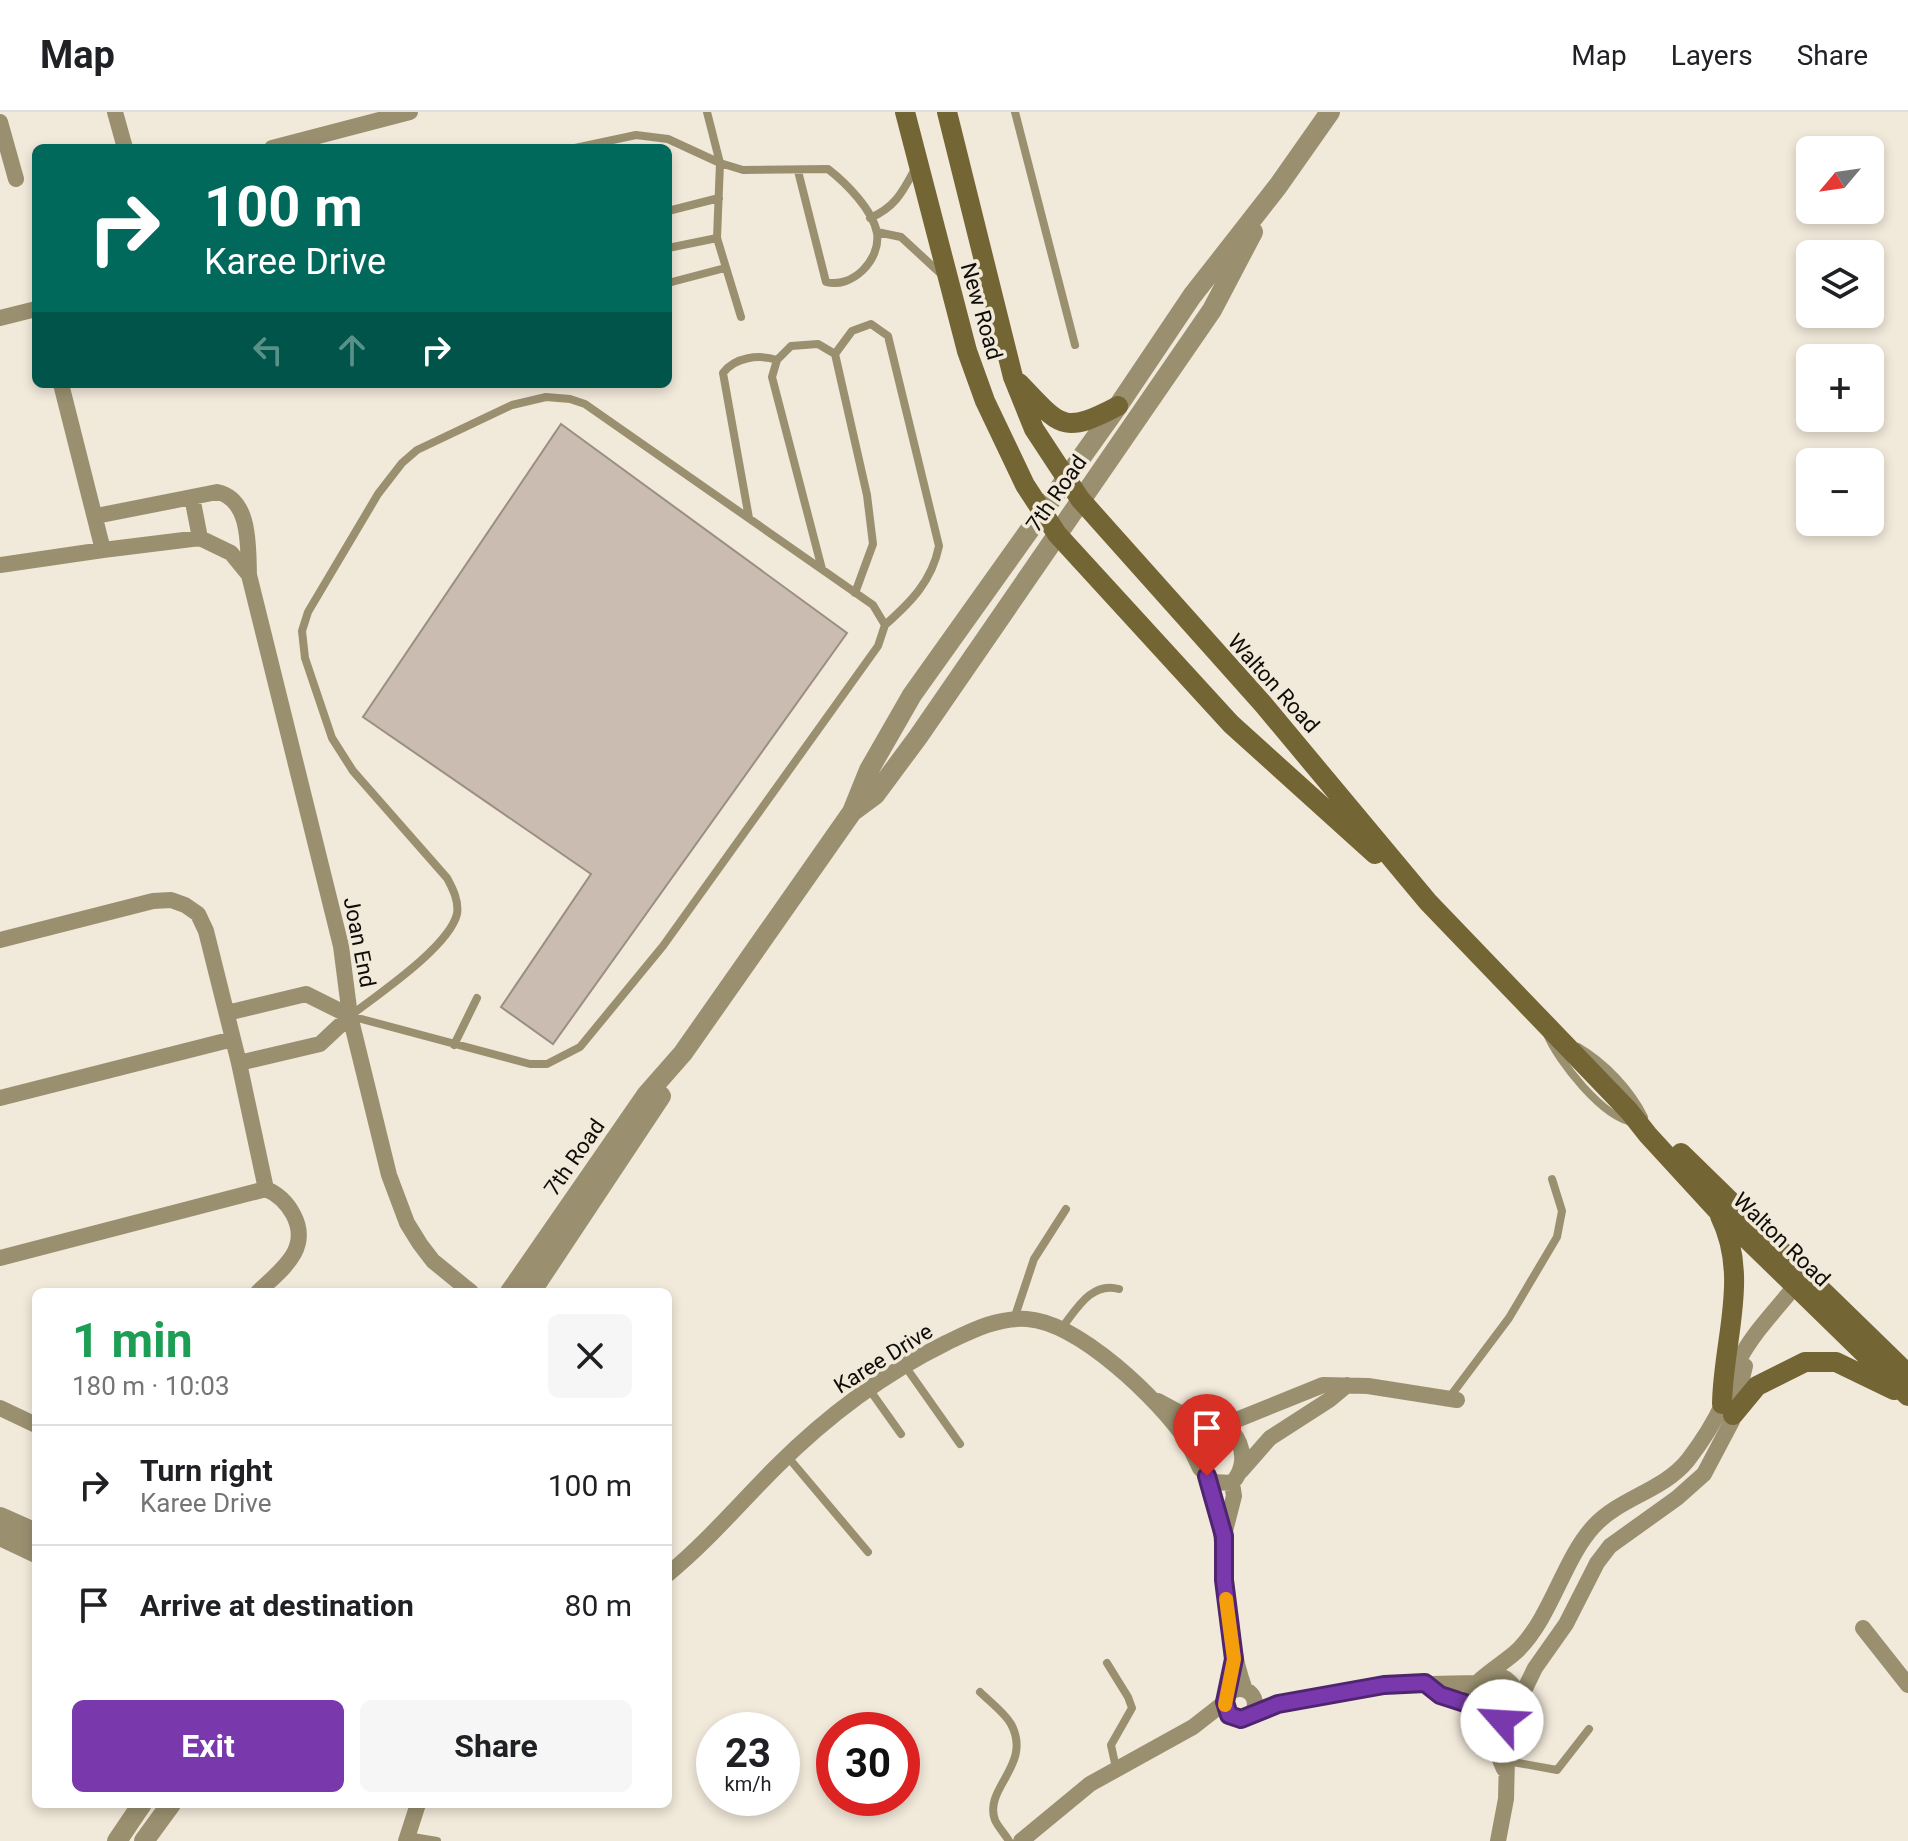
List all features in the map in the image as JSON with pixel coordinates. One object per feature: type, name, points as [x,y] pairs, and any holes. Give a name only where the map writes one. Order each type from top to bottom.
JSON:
[{"type":"main road","name":"New Road","points":[[905,112],[948,283],[985,401],[1015,467],[1057,534]]},
{"type":"main road","name":"New Road","points":[[947,112],[1013,377],[1034,429],[1080,499]]},
{"type":"main road","points":[[1013,377],[1052,416],[1067,424],[1089,421],[1118,406]]},
{"type":"main road","name":"Walton Road","points":[[1080,499],[1263,704],[1428,902],[1637,1118],[1803,1282],[1908,1397]]},
{"type":"main road","name":"Walton Road","points":[[1057,534],[1231,724],[1428,902]]},
{"type":"main road","name":"Walton Road","points":[[1637,1118],[1715,1208],[1908,1374]]},
{"type":"main road","points":[[1715,1208],[1728,1233],[1736,1275],[1728,1410]]},
{"type":"main road","points":[[1728,1410],[1757,1386],[1805,1362],[1836,1362],[1908,1397]]},
{"type":"street","points":[[115,112],[124,144]]},
{"type":"street","points":[[287,144],[410,112]]},
{"type":"street","name":"7th Road","points":[[513,1288],[647,1094],[683,1053],[852,812],[869,770],[912,695],[1118,406],[1192,296],[1278,186],[1330,112]]},
{"type":"street","points":[[0,122],[16,179]]},
{"type":"street","name":"7th Road","points":[[852,812],[875,795],[890,775],[1212,310],[1278,186]]},
{"type":"street","points":[[0,318],[32,310]]},
{"type":"street","points":[[62,388],[103,550]]},
{"type":"street","name":"Joan End","points":[[96,516],[217,492],[227,494],[236,503],[247,539],[249,575],[341,946],[350,1016],[389,1175],[407,1223],[433,1261],[466,1288]]},
{"type":"street","points":[[192,497],[200,538]]},
{"type":"street","points":[[0,565],[200,538],[231,553],[249,575]]},
{"type":"street","points":[[0,940],[153,901],[171,900],[198,914],[227,1013],[266,1189]]},
{"type":"street","points":[[227,1013],[306,994],[350,1016],[320,1044],[239,1063]]},
{"type":"street","points":[[0,1098],[233,1039]]},
{"type":"street","name":"7th Road","points":[[534,1288],[658,1103],[683,1053]]},
{"type":"street","points":[[0,1258],[266,1189],[281,1198],[290,1210],[299,1226],[300,1245],[292,1259],[262,1288]]},
{"type":"street","points":[[1425,1683],[1440,1695],[1495,1722],[1513,1711],[1535,1668],[1566,1624],[1604,1554],[1622,1536],[1677,1498],[1704,1474],[1722,1444],[1732,1373],[1753,1335],[1803,1282]]},
{"type":"street","name":"Karee Drive","points":[[672,1570],[828,1419],[905,1366],[970,1332],[1013,1320],[1049,1323],[1120,1369],[1156,1400],[1187,1441]]},
{"type":"street","points":[[1224,1425],[1241,1415],[1274,1406],[1323,1385],[1347,1385],[1453,1400]]},
{"type":"street","points":[[1193,1727],[1241,1719],[1250,1701],[1234,1659],[1224,1580],[1224,1536],[1237,1477],[1244,1457],[1224,1425],[1212,1420],[1199,1423],[1187,1441],[1200,1468],[1218,1484],[1237,1477],[1270,1438],[1347,1385]]},
{"type":"street","name":"Karee Drive","points":[[1156,1400],[1199,1423]]},
{"type":"street","points":[[1274,1406],[1287,1426]]},
{"type":"street","points":[[0,1408],[32,1423]]},
{"type":"street","points":[[1505,1765],[1470,1694],[1476,1683],[1520,1648],[1543,1618],[1593,1527],[1612,1511],[1659,1487],[1686,1462],[1728,1410]]},
{"type":"street","points":[[1706,1434],[1722,1444]]},
{"type":"street","points":[[1207,1476],[1224,1536]]},
{"type":"street","points":[[0,1517],[32,1531]]},
{"type":"street","points":[[0,1536],[32,1551]]},
{"type":"street","points":[[1585,1540],[1604,1554]]},
{"type":"street","points":[[1863,1628],[1908,1685]]},
{"type":"street","points":[[1234,1659],[1226,1699],[1229,1715],[1235,1719]]},
{"type":"street","points":[[1491,1674],[1506,1677],[1512,1682],[1518,1697],[1505,1765],[1506,1799],[1498,1841]]},
{"type":"street","points":[[1021,1841],[1061,1806],[1116,1768],[1193,1727],[1232,1691],[1250,1701],[1278,1704],[1384,1685],[1476,1683]]},
{"type":"street","points":[[117,1841],[139,1808]]},
{"type":"street","points":[[144,1841],[168,1808]]},
{"type":"street","points":[[406,1838],[417,1808]]},
{"type":"lane","points":[[707,112],[720,163],[717,238],[741,317]]},
{"type":"lane","points":[[1015,112],[1075,345]]},
{"type":"lane","points":[[594,144],[636,135],[668,139],[743,170],[828,169],[849,188],[877,232],[869,261],[860,274],[851,280],[826,282],[798,171]]},
{"type":"lane","points":[[870,218],[897,202],[918,163]]},
{"type":"lane","points":[[672,210],[719,198]]},
{"type":"lane","points":[[877,232],[901,237],[932,263],[948,283]]},
{"type":"lane","points":[[672,247],[717,238]]},
{"type":"lane","points":[[672,282],[725,268]]},
{"type":"lane","points":[[350,1016],[530,1064],[547,1064],[580,1047],[672,934],[878,646],[885,625],[915,598],[935,564],[939,546],[888,336],[871,324],[852,331],[835,354]]},
{"type":"lane","points":[[823,570],[772,377],[777,360],[791,346],[818,344],[835,354],[867,495],[873,544],[855,593]]},
{"type":"lane","points":[[749,518],[723,373],[730,364],[745,359],[765,356],[777,360]]},
{"type":"lane","points":[[350,1016],[418,963],[446,932],[457,914],[456,895],[447,878],[379,803],[332,738],[305,658],[302,631],[308,612],[390,476],[417,450],[512,405],[546,397],[585,404],[873,605],[885,625]]},
{"type":"lane","points":[[454,1045],[477,998]]},
{"type":"lane","points":[[1540,1019],[1559,1059],[1611,1112],[1627,1121],[1637,1118]]},
{"type":"lane","points":[[1453,1400],[1509,1318],[1557,1237],[1562,1211],[1552,1179]]},
{"type":"lane","points":[[1013,1320],[1034,1259],[1066,1209]]},
{"type":"lane","points":[[1060,1330],[1092,1292],[1108,1286],[1119,1289]]},
{"type":"lane","points":[[905,1366],[960,1444]]},
{"type":"lane","points":[[869,1389],[901,1434]]},
{"type":"lane","points":[[787,1456],[868,1552]]},
{"type":"lane","points":[[1107,1663],[1132,1708],[1111,1745],[1116,1768]]},
{"type":"lane","points":[[980,1692],[1010,1721],[1017,1743],[1016,1760],[994,1809],[995,1819],[1009,1841]]},
{"type":"lane","points":[[1505,1765],[1557,1770],[1589,1729]]},
{"type":"lane","points":[[406,1838],[437,1841]]},
{"type":"building","points":[[561,424],[847,633],[553,1044],[501,1007],[591,874],[363,717]]},
{"type":"slow traffic","points":[[1225,1705],[1234,1659],[1226,1599]]},
{"type":"route","points":[[1207,1476],[1224,1536],[1224,1580],[1234,1659],[1225,1702],[1229,1715],[1241,1719],[1278,1704],[1384,1685],[1425,1683],[1440,1695],[1471,1705],[1477,1715],[1488,1721],[1502,1721]]}]
